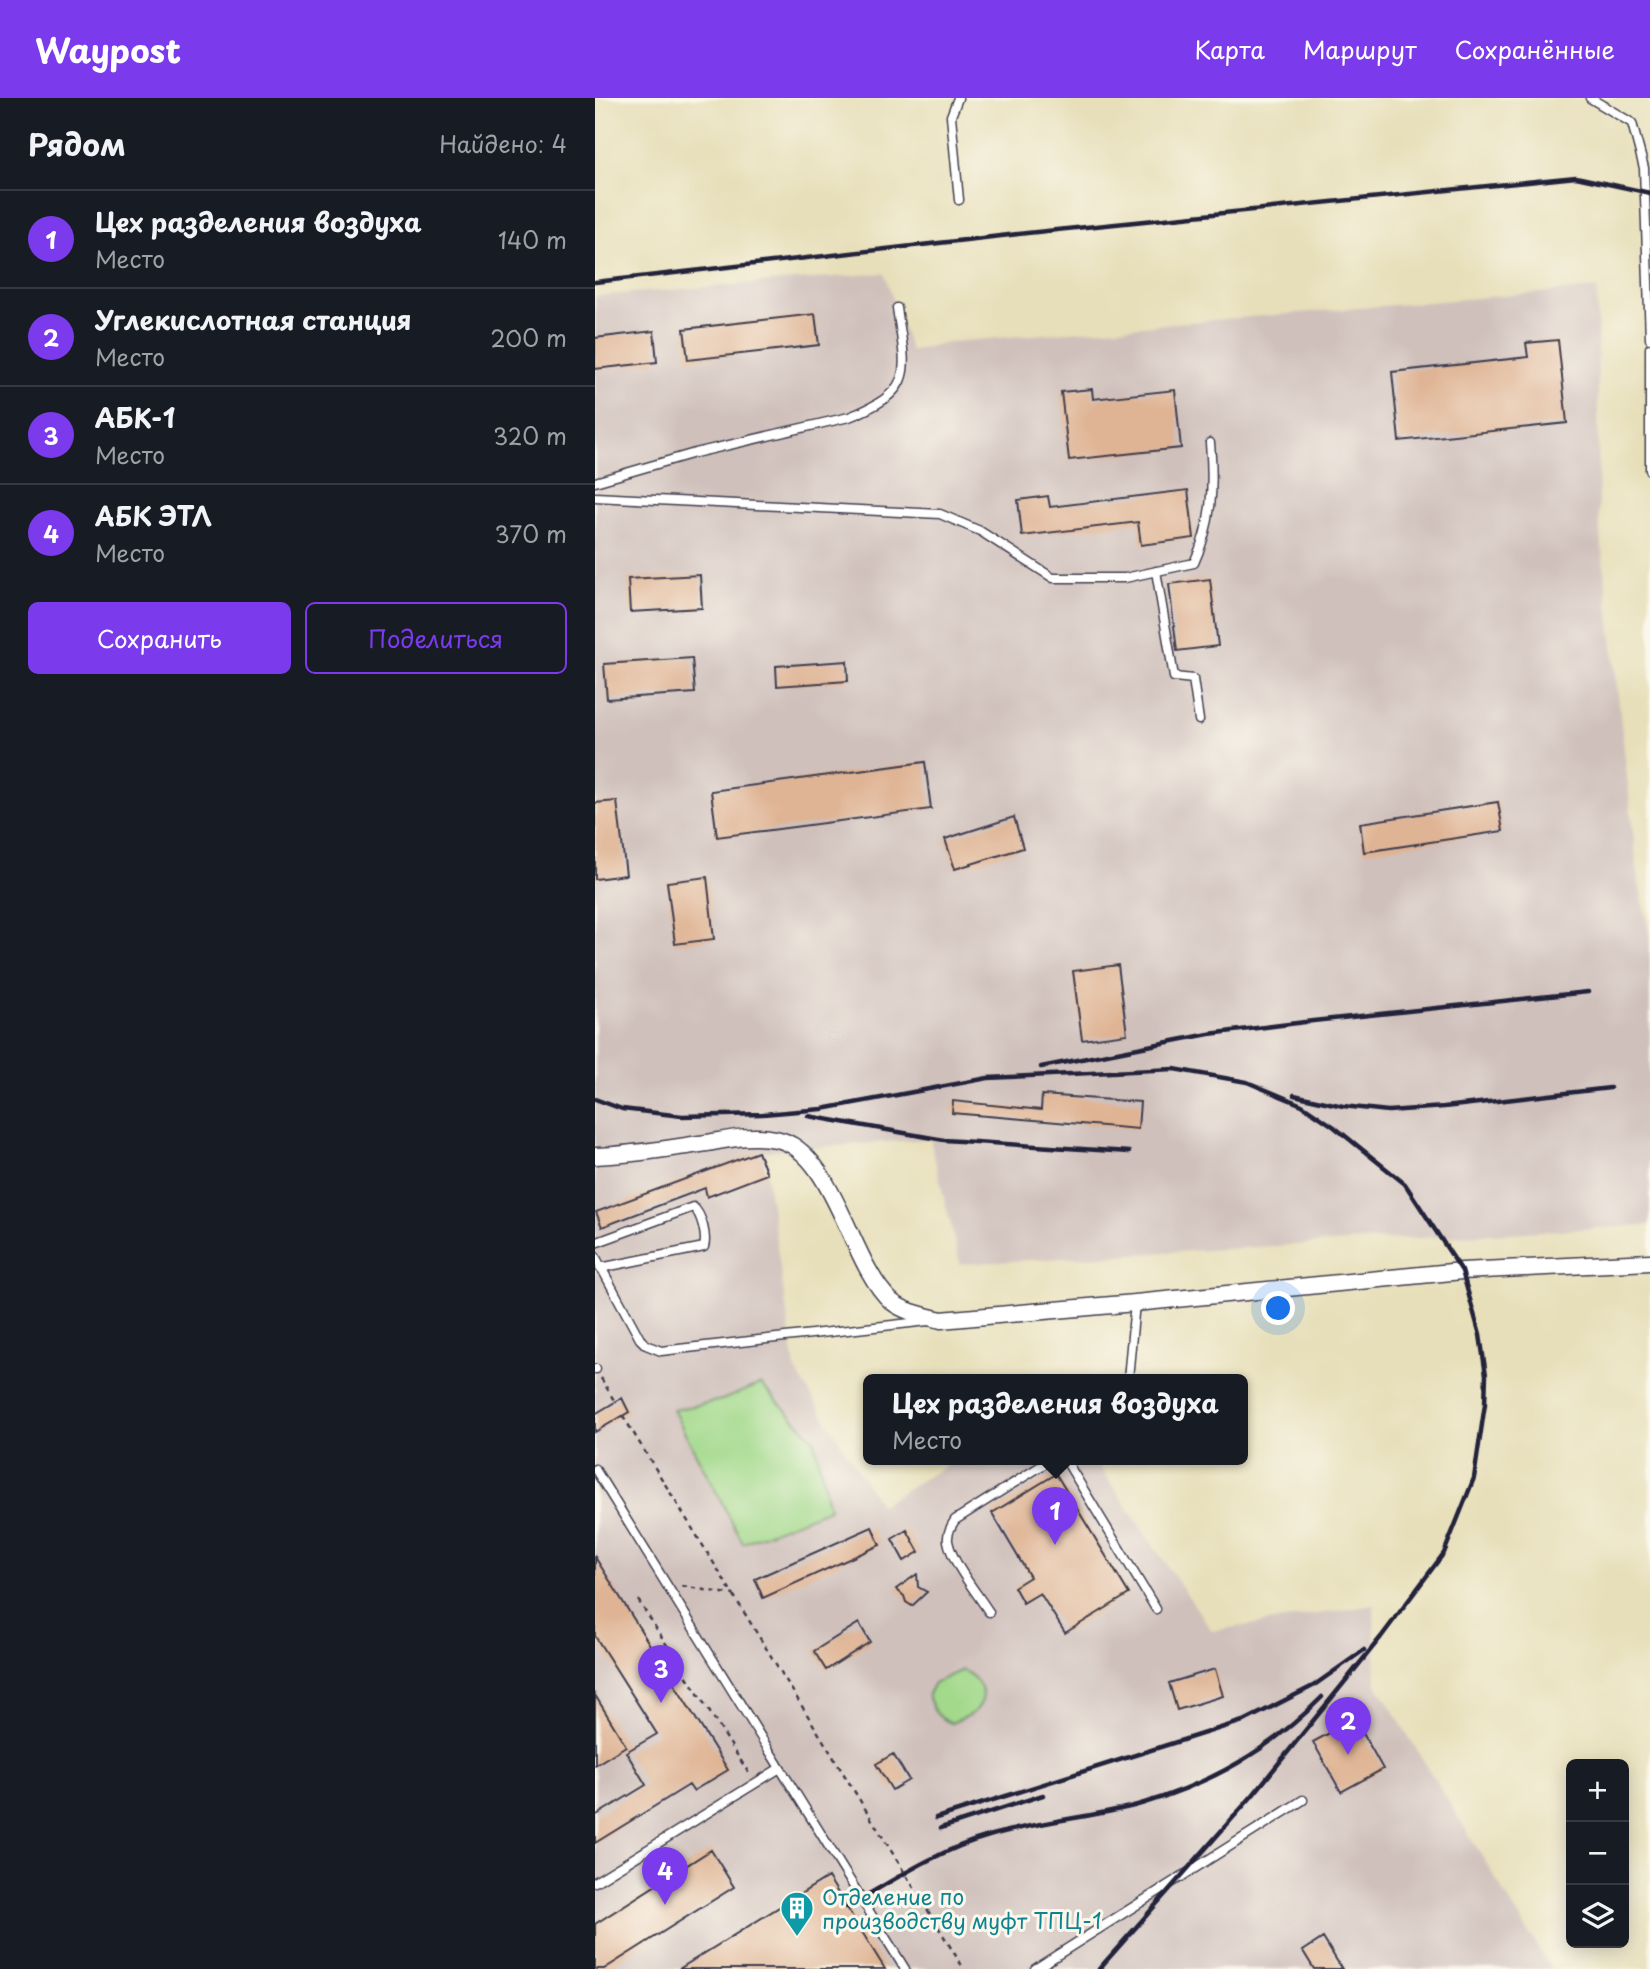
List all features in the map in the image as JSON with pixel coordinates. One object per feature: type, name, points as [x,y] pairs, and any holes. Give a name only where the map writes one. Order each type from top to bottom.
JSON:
[{"type":"street","points":[[595,1156],[752,1136],[779,1139],[799,1149],[817,1168],[874,1277],[892,1301],[913,1313],[941,1320],[1462,1271],[1650,1262]]},
{"type":"lane","points":[[958,98],[951,116],[958,200]]},
{"type":"lane","points":[[1590,98],[1632,123],[1644,168],[1650,339]]},
{"type":"lane","points":[[595,482],[695,453],[849,417],[874,407],[892,394],[902,379],[904,356],[897,309]]},
{"type":"lane","points":[[1650,348],[1650,470]]},
{"type":"lane","points":[[595,497],[940,514],[980,531],[1053,578],[1125,578],[1194,563],[1203,543],[1214,481],[1210,443]]},
{"type":"lane","points":[[1157,571],[1174,677],[1193,679],[1199,720]]},
{"type":"lane","points":[[595,1243],[693,1207],[698,1212],[704,1236],[703,1247],[600,1268]]},
{"type":"lane","points":[[595,1256],[641,1339],[646,1345],[661,1351],[941,1320]]},
{"type":"lane","points":[[1128,1374],[1135,1303]]},
{"type":"lane","points":[[989,1612],[955,1557],[948,1541],[949,1529],[955,1520],[1042,1465]]},
{"type":"lane","points":[[1069,1465],[1156,1609]]},
{"type":"lane","points":[[595,1469],[905,1969]]},
{"type":"lane","points":[[596,1878],[780,1768]]},
{"type":"lane","points":[[1035,1969],[1303,1800]]},
{"type":"path","points":[[596,1369],[615,1402]]},
{"type":"path","points":[[623,1416],[964,1969]]},
{"type":"path","points":[[666,1583],[734,1595]]},
{"type":"path","points":[[638,1600],[755,1783]]},
{"type":"shaded area","points":[[884,273],[911,351],[950,342],[1597,288],[1599,522],[1638,877],[1650,939],[1650,1225],[960,1264],[930,1139],[763,1151],[795,1369],[880,1505],[947,1465],[1098,1465],[1212,1631],[1374,1605],[1376,1683],[1551,1969],[595,1969],[595,296]]},
{"type":"green space","points":[[761,1384],[814,1439],[829,1509],[743,1543],[673,1410],[722,1400]]},
{"type":"green space","points":[[962,1670],[977,1682],[982,1698],[974,1712],[951,1723],[935,1712],[928,1694],[934,1683]]},
{"type":"building","points":[[815,314],[819,345],[688,360],[684,329]]},
{"type":"building","points":[[654,331],[657,362],[595,369],[595,338]]},
{"type":"building","points":[[1558,340],[1567,423],[1399,441],[1392,372],[1528,357],[1526,343]]},
{"type":"building","points":[[1092,389],[1093,399],[1175,390],[1181,448],[1069,460],[1061,392]]},
{"type":"building","points":[[1188,490],[1194,538],[1141,545],[1138,522],[1022,536],[1018,500],[1048,496],[1050,507]]},
{"type":"building","points":[[700,575],[702,608],[630,612],[628,579]]},
{"type":"building","points":[[1210,579],[1218,646],[1177,651],[1169,584]]},
{"type":"building","points":[[692,658],[695,693],[607,699],[604,664]]},
{"type":"building","points":[[847,661],[848,681],[777,686],[776,666]]},
{"type":"building","points":[[925,762],[931,809],[717,837],[711,791]]},
{"type":"building","points":[[617,801],[626,875],[595,879],[595,803]]},
{"type":"building","points":[[1498,802],[1503,831],[1364,852],[1360,823]]},
{"type":"building","points":[[1014,817],[1023,848],[955,869],[945,839]]},
{"type":"building","points":[[707,877],[714,939],[675,944],[667,882]]},
{"type":"building","points":[[1118,965],[1127,1034],[1082,1040],[1073,971]]},
{"type":"building","points":[[1042,1095],[1140,1102],[1138,1129],[952,1113],[953,1101],[1041,1110]]},
{"type":"building","points":[[758,1152],[767,1174],[707,1197],[705,1188],[602,1227],[596,1212]]},
{"type":"building","points":[[622,1398],[629,1412],[595,1432],[595,1414]]},
{"type":"building","points":[[1056,1474],[1129,1594],[1065,1633],[1040,1593],[1023,1603],[1014,1587],[1030,1577],[992,1513]]},
{"type":"building","points":[[872,1527],[880,1545],[763,1598],[755,1579]]},
{"type":"building","points":[[907,1530],[919,1552],[904,1561],[892,1539]]},
{"type":"building","points":[[595,1557],[728,1770],[693,1791],[689,1785],[595,1843],[595,1816],[646,1785],[626,1752],[657,1734],[595,1636]]},
{"type":"building","points":[[917,1574],[918,1587],[927,1592],[912,1606],[896,1589]]},
{"type":"building","points":[[859,1623],[870,1642],[826,1670],[814,1651]]},
{"type":"building","points":[[1215,1669],[1223,1696],[1177,1710],[1169,1683]]},
{"type":"building","points":[[595,1695],[626,1746],[595,1765]]},
{"type":"building","points":[[1355,1719],[1383,1769],[1341,1792],[1313,1742]]},
{"type":"building","points":[[893,1754],[909,1780],[892,1790],[876,1764]]},
{"type":"building","points":[[711,1850],[734,1887],[604,1969],[595,1969],[595,1924]]},
{"type":"building","name":"Отделение по производству муфт ТПЦ-1","points":[[828,1877],[885,1969],[679,1969]]},
{"type":"building","points":[[1323,1938],[1342,1969],[1314,1969],[1303,1951]]},
{"type":"railway","points":[[595,282],[1027,233],[1576,177],[1650,193]]},
{"type":"railway","points":[[1041,1067],[1209,1034],[1588,992]]},
{"type":"railway","points":[[595,1099],[622,1109],[682,1116],[763,1114],[822,1109],[988,1078],[1174,1069],[1247,1082],[1302,1105],[1333,1126],[1405,1184],[1462,1271],[1480,1335],[1486,1375],[1485,1404],[1474,1478],[1444,1553],[1381,1637],[1253,1795],[1099,1969]]},
{"type":"railway","points":[[1294,1095],[1343,1106],[1388,1111],[1610,1088]]},
{"type":"railway","points":[[808,1116],[944,1140],[1129,1152]]},
{"type":"railway","points":[[936,1818],[1246,1720],[1313,1686],[1364,1650]]},
{"type":"railway","points":[[847,1907],[916,1867],[970,1842],[1008,1831],[1122,1809],[1192,1786],[1261,1749],[1322,1697]]},
{"type":"railway","points":[[941,1828],[1043,1795]]},
{"type":"place","name":"Цех разделения воздуха","points":[[1055,1545]]},
{"type":"place","name":"АБК-1","points":[[661,1703]]},
{"type":"place","name":"Углекислотная станция","points":[[1348,1755]]},
{"type":"place","name":"АБК ЭТЛ","points":[[665,1905]]},
{"type":"place","name":"Отделение по производству муфт ТПЦ-1","points":[[797,1938]]}]
